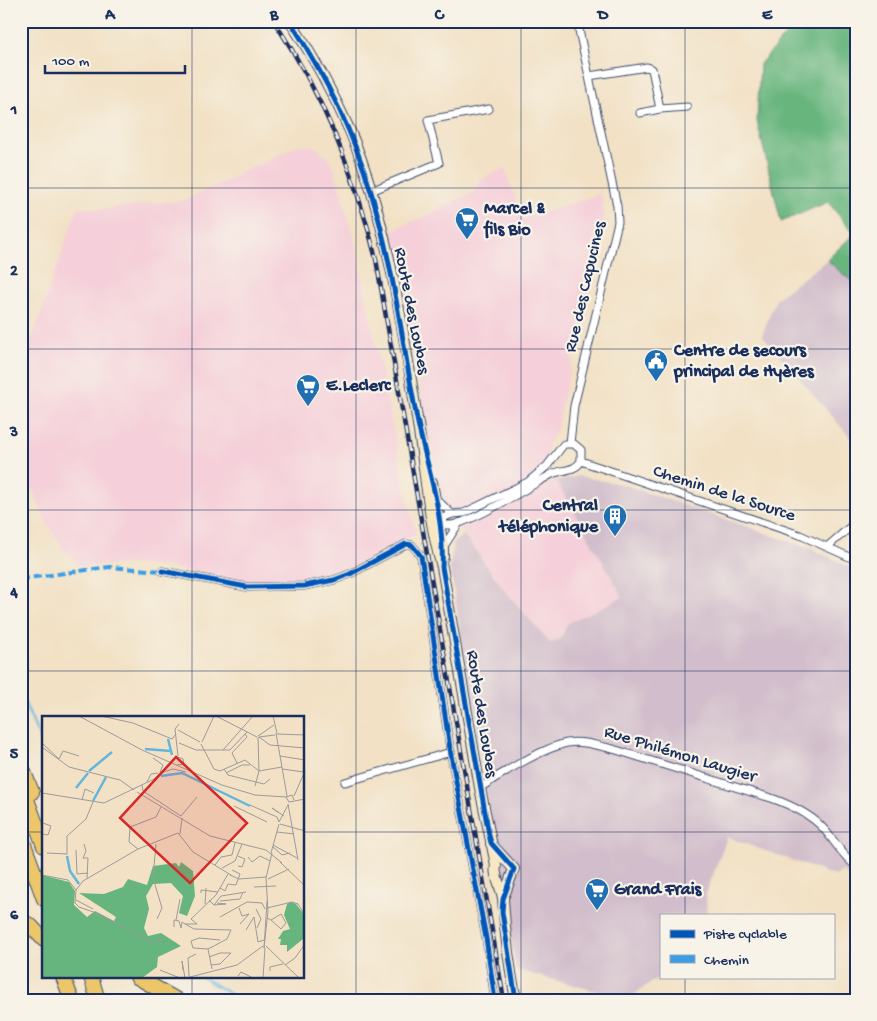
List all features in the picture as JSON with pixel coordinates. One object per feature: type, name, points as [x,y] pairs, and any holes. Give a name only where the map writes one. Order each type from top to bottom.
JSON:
[{"type":"highway","points":[[21,765],[42,818]]},
{"type":"highway","points":[[21,783],[42,841]]},
{"type":"highway","points":[[21,836],[42,894]]},
{"type":"highway","points":[[21,920],[31,926],[42,938]]},
{"type":"highway","points":[[63,978],[72,1000]]},
{"type":"highway","points":[[71,978],[79,1000]]},
{"type":"highway","points":[[91,978],[98,1000]]},
{"type":"highway","points":[[139,978],[177,1000]]},
{"type":"main road","name":"Route des Loubes","points":[[290,21],[317,65],[350,131],[371,192],[395,295],[417,416],[434,533],[442,567],[490,843],[496,865]]},
{"type":"main road","name":"Route des Loubes","points":[[417,416],[440,523],[443,546],[442,567]]},
{"type":"main road","points":[[490,843],[514,869],[503,898]]},
{"type":"main road","points":[[506,861],[496,865],[495,872],[503,898],[504,932],[516,1000]]},
{"type":"main road","points":[[498,878],[504,880],[510,878]]},
{"type":"street","name":"Rue des Capucines","points":[[570,443],[574,406],[618,222],[617,206],[576,21]]},
{"type":"street","points":[[589,76],[647,67],[652,69],[660,110]]},
{"type":"street","points":[[640,113],[687,107]]},
{"type":"street","points":[[371,192],[440,163],[428,120],[489,108]]},
{"type":"street","points":[[431,512],[440,523],[447,525],[458,523],[513,497],[552,474],[576,467],[581,462],[581,450],[577,445],[570,443],[561,446],[547,466],[528,482],[464,513],[452,514],[440,523],[434,533]]},
{"type":"street","points":[[556,452],[558,463],[568,469]]},
{"type":"street","name":"Chemin de la Source","points":[[581,462],[800,535],[856,560]]},
{"type":"street","points":[[436,499],[452,514]]},
{"type":"street","points":[[827,547],[856,522]]},
{"type":"street","points":[[443,546],[458,523]]},
{"type":"street","points":[[162,571],[247,587],[304,586],[334,580],[406,544],[416,548],[421,556],[451,752],[486,938],[495,1000]]},
{"type":"street","name":"Rue Philémon Laugier","points":[[480,788],[552,748],[568,742],[597,745],[774,799],[799,809],[819,824],[845,858],[856,866]]},
{"type":"street","points":[[345,782],[451,752]]},
{"type":"shaded area","points":[[299,145],[316,147],[331,161],[338,182],[356,247],[409,507],[417,534],[343,572],[319,579],[234,582],[168,567],[127,564],[81,567],[64,550],[45,520],[21,458],[21,349],[29,347],[78,207],[101,209],[186,200]]},
{"type":"shaded area","points":[[505,168],[522,219],[601,194],[604,215],[598,270],[589,284],[556,433],[549,442],[546,459],[556,481],[623,597],[568,623],[559,639],[550,643],[506,592],[464,534],[445,518],[390,232],[470,194],[476,190],[481,180]]},
{"type":"shaded area","points":[[827,260],[856,285],[856,444],[762,335],[776,299]]},
{"type":"shaded area","points":[[578,476],[625,485],[812,549],[856,570],[856,884],[843,871],[835,876],[727,837],[706,894],[707,914],[660,914],[660,977],[627,999],[516,970],[450,567],[454,542],[464,535],[506,592],[550,643],[560,639],[568,623],[623,597],[556,481]]},
{"type":"green space","points":[[798,21],[856,21],[856,285],[827,260],[854,234],[828,202],[781,222],[757,121],[760,64]]},
{"type":"waterway","points":[[21,695],[42,743]]},
{"type":"waterway","points":[[204,978],[240,1000]]},
{"type":"railway","points":[[274,21],[307,77],[335,135],[358,196],[376,259],[504,1000]]},
{"type":"marked path","points":[[21,579],[109,567],[162,571]]},
{"type":"cycle path","points":[[290,21],[326,82],[356,147],[379,219],[397,302],[416,414],[438,509],[441,528],[442,567],[489,835],[491,843],[514,869],[503,899],[502,912],[516,1000]]},
{"type":"cycle path","points":[[162,571],[247,587],[304,586],[334,580],[350,574],[406,544],[412,545],[421,556],[451,755],[486,938],[495,1000]]},
{"type":"place","name":"Marcel & fils Bio","points":[[467,240]]},
{"type":"place","name":"Centre de secours principal de Hyères","points":[[656,382]]},
{"type":"place","name":"E.Leclerc","points":[[308,407]]},
{"type":"place","name":"Central téléphonique","points":[[615,537]]},
{"type":"place","name":"Grand Frais","points":[[597,911]]}]
